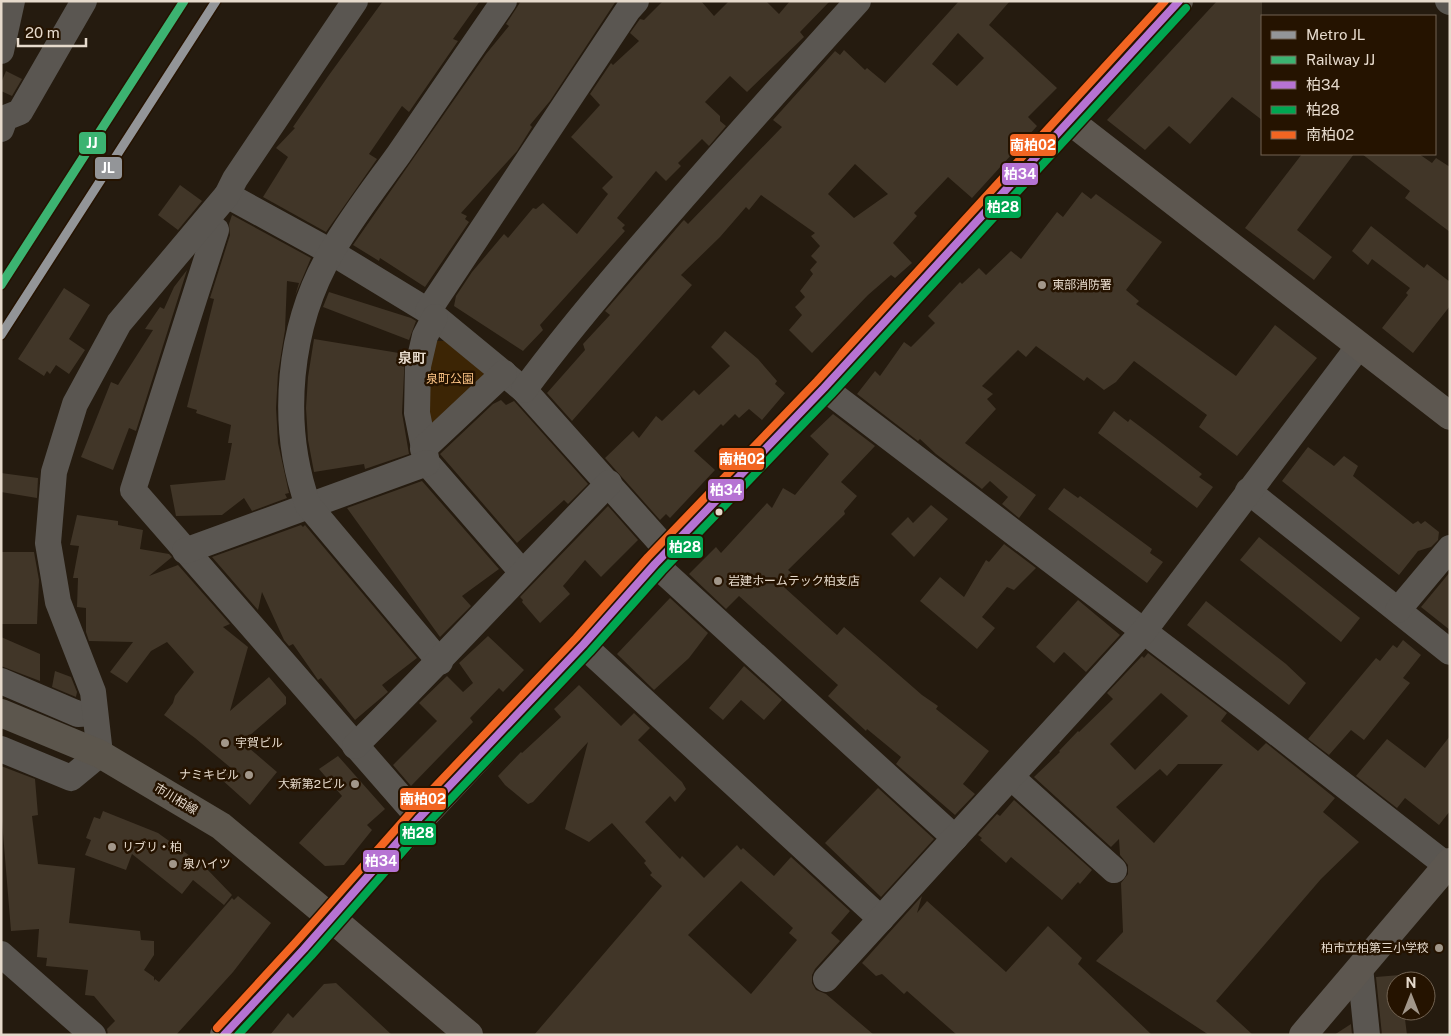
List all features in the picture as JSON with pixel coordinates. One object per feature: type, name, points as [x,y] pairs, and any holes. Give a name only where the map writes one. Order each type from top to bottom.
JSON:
[{"type":"main road","points":[[330,917],[419,818],[583,645],[662,557],[824,388],[1180,1]]},
{"type":"main road","name":"市川柏線","points":[[1,713],[100,754],[221,826],[330,917]]},
{"type":"street","points":[[1,51],[12,1]]},
{"type":"street","points":[[3,119],[20,112],[84,1]]},
{"type":"street","points":[[1,749],[71,778],[100,754],[93,692],[58,602],[48,542],[54,472],[75,404],[119,323],[227,195],[235,179],[355,1]]},
{"type":"street","points":[[440,662],[308,504],[300,483],[292,442],[292,391],[297,344],[304,314],[331,252],[504,1]]},
{"type":"street","points":[[522,572],[425,456],[417,413],[418,366],[432,314],[628,10],[636,1]]},
{"type":"street","points":[[524,390],[555,348],[632,256],[760,108],[858,1]]},
{"type":"street","points":[[1070,121],[1450,416]]},
{"type":"street","points":[[227,195],[331,252],[432,314],[524,390],[609,483],[662,557],[955,838]]},
{"type":"street","points":[[204,223],[216,230],[133,490],[419,818]]},
{"type":"street","points":[[826,979],[1144,632],[1248,491],[1359,346]]},
{"type":"street","points":[[185,551],[308,504],[425,456],[504,373]]},
{"type":"street","points":[[824,388],[1449,865],[1303,1035]]},
{"type":"street","points":[[355,746],[440,662],[522,572],[609,483]]},
{"type":"street","points":[[1248,491],[1450,652]]},
{"type":"street","points":[[1398,610],[1450,548]]},
{"type":"street","points":[[583,645],[880,919]]},
{"type":"street","points":[[1,681],[78,714],[95,713]]},
{"type":"street","points":[[1011,777],[1114,870]]},
{"type":"street","points":[[224,1035],[304,949],[330,917],[469,1035]]},
{"type":"street","points":[[1,954],[93,1035]]},
{"type":"street","points":[[1360,967],[1367,1035]]},
{"type":"green space","name":"泉町公園","points":[[446,341],[484,372],[482,384],[435,426],[423,411],[430,343]]},
{"type":"building","points":[[383,1],[480,1],[453,39],[458,41],[409,112],[402,106],[369,154],[377,159],[326,232],[263,197],[288,157],[276,148],[295,128],[293,127],[329,75]]},
{"type":"building","points":[[521,1],[616,1],[550,101],[530,125],[532,127],[517,151],[461,213],[467,216],[465,219],[469,222],[425,287],[380,258],[379,261],[353,245],[486,54],[509,26],[506,24]]},
{"type":"building","points":[[663,1],[701,1],[714,16],[729,1],[766,1],[779,14],[790,1],[830,1],[800,32],[804,37],[747,92],[730,76],[705,102],[720,116],[720,121],[726,126],[709,146],[702,139],[678,163],[681,166],[666,181],[656,171],[617,218],[625,225],[622,228],[625,231],[540,325],[543,330],[523,351],[454,306],[456,296],[472,272],[504,234],[508,238],[533,208],[536,209],[543,203],[577,234],[608,194],[602,188],[613,177],[571,137],[600,105],[590,94],[611,63],[613,65],[639,41],[630,33],[640,19],[644,20]]},
{"type":"building","points":[[959,1],[1010,1],[989,25],[1057,88],[1028,117],[1037,126],[972,198],[948,177],[914,213],[917,216],[893,243],[912,263],[895,278],[891,275],[868,295],[812,353],[789,330],[802,315],[795,307],[805,297],[800,291],[813,274],[810,270],[817,262],[811,256],[820,246],[811,236],[815,233],[761,195],[749,210],[746,207],[720,237],[681,275],[692,285],[572,421],[547,393],[585,350],[583,344],[610,315],[605,311],[682,222],[684,220],[688,224],[782,127],[773,120],[835,51],[840,55],[844,50],[865,70],[867,68],[885,83]],"holes":[[[958,33],[984,58],[957,86],[932,64]],[[855,164],[888,194],[854,218],[828,194]]]},
{"type":"building","points":[[1217,1],[1262,1],[1261,119],[1232,97],[1190,144],[1169,126],[1145,150],[1107,120]]},
{"type":"building","points":[[6,71],[22,79],[12,96],[1,91],[1,83]]},
{"type":"building","points":[[1301,155],[1353,155],[1297,230],[1332,257],[1314,280],[1245,228]]},
{"type":"building","points":[[1363,155],[1420,155],[1432,163],[1436,158],[1450,167],[1450,232],[1405,198],[1410,191]]},
{"type":"building","points":[[180,185],[202,201],[178,230],[158,215]]},
{"type":"building","points":[[1082,192],[1091,199],[1096,194],[1162,242],[1126,290],[1139,301],[1136,304],[1236,376],[1275,325],[1317,358],[1237,456],[1199,427],[1207,415],[1134,361],[1116,382],[1104,390],[1087,377],[1084,381],[1036,346],[1026,357],[1018,350],[982,386],[993,394],[987,399],[996,409],[965,443],[1036,495],[1019,518],[1002,504],[1008,497],[990,481],[982,489],[936,454],[920,439],[918,441],[857,394],[875,371],[880,376],[904,342],[911,347],[935,323],[928,316],[960,282],[962,284],[979,268],[986,275],[1011,251],[1021,259],[1057,212],[1063,217]]},
{"type":"building","points":[[232,215],[311,258],[295,296],[299,283],[287,281],[285,330],[278,373],[276,408],[278,443],[289,493],[285,494],[287,498],[252,511],[244,498],[222,515],[176,516],[170,485],[225,480],[232,443],[228,443],[231,425],[196,413],[197,410],[187,407],[214,299],[210,298],[230,235],[229,224]]},
{"type":"building","points":[[1371,226],[1424,268],[1427,264],[1450,282],[1450,306],[1413,353],[1382,328],[1408,295],[1406,293],[1410,288],[1372,259],[1368,265],[1352,251]]},
{"type":"building","points":[[187,270],[136,431],[129,428],[113,470],[81,457],[111,382],[118,385],[153,330],[145,329],[160,307],[164,309],[174,287]]},
{"type":"building","points":[[64,288],[90,305],[69,339],[85,350],[69,374],[56,365],[50,374],[47,371],[44,376],[18,359]]},
{"type":"building","points":[[329,292],[416,321],[409,340],[323,307]]},
{"type":"building","points":[[725,331],[758,359],[777,381],[775,384],[785,393],[762,420],[749,409],[739,418],[735,414],[723,426],[721,424],[694,451],[715,470],[670,518],[666,514],[660,520],[605,458],[633,431],[639,438],[656,416],[662,421],[694,390],[699,395],[730,366],[711,347]]},
{"type":"building","points":[[314,339],[405,354],[402,413],[409,454],[365,469],[364,464],[314,472],[308,440],[306,408],[308,377]]},
{"type":"building","points":[[501,400],[506,405],[514,401],[588,484],[568,504],[564,500],[517,543],[440,454],[493,404]]},
{"type":"building","points":[[1114,411],[1128,422],[1130,419],[1202,474],[1199,477],[1213,487],[1197,508],[1098,433]]},
{"type":"building","points":[[833,414],[875,446],[841,482],[857,496],[844,511],[845,514],[788,570],[795,576],[785,588],[837,635],[844,627],[922,695],[938,706],[936,709],[989,751],[963,784],[975,794],[955,815],[896,764],[901,757],[867,729],[866,731],[828,696],[838,685],[739,596],[726,609],[689,574],[716,547],[721,553],[767,503],[772,508],[783,488],[795,495],[829,454],[810,436]]},
{"type":"building","points":[[1308,447],[1334,466],[1344,456],[1358,466],[1353,476],[1413,524],[1418,521],[1421,524],[1425,521],[1439,532],[1438,540],[1431,547],[1418,551],[1399,575],[1282,481]]},
{"type":"building","points":[[1,473],[38,478],[37,498],[1,492]]},
{"type":"building","points":[[422,481],[499,569],[462,596],[471,606],[440,637],[347,508]]},
{"type":"building","points":[[1064,488],[1078,498],[1080,496],[1152,549],[1150,553],[1163,562],[1147,583],[1048,509]]},
{"type":"building","points":[[931,505],[948,519],[914,557],[891,534],[908,517],[913,523]]},
{"type":"building","points":[[608,506],[638,540],[601,577],[585,560],[563,586],[570,594],[540,623],[520,597]]},
{"type":"building","points":[[77,515],[118,521],[118,525],[143,530],[140,549],[169,554],[172,557],[149,576],[178,565],[230,624],[223,627],[248,647],[230,711],[269,677],[286,697],[286,704],[242,742],[277,772],[250,805],[221,779],[231,768],[164,715],[173,703],[175,696],[194,672],[167,642],[151,651],[127,683],[110,672],[133,642],[89,641],[86,632],[86,608],[77,607],[78,578],[73,578],[79,546],[70,545]]},
{"type":"building","points":[[301,525],[303,527],[305,525],[417,658],[382,685],[388,692],[355,720],[321,678],[318,680],[293,644],[289,646],[284,640],[262,592],[258,610],[212,557]]},
{"type":"building","points":[[1259,537],[1360,618],[1341,642],[1240,560]]},
{"type":"building","points":[[1004,544],[1036,568],[1014,590],[1007,587],[982,617],[995,628],[977,649],[920,601],[940,577],[964,597],[986,560],[989,562]]},
{"type":"building","points":[[1,552],[34,552],[39,580],[37,624],[1,624]]},
{"type":"building","points":[[1450,572],[1450,630],[1421,607]]},
{"type":"building","points":[[670,598],[708,633],[689,658],[654,690],[617,654]]},
{"type":"building","points":[[1078,600],[1120,635],[1086,672],[1064,652],[1054,663],[1036,647]]},
{"type":"building","points":[[1206,601],[1286,664],[1306,683],[1289,705],[1187,625]]},
{"type":"building","points":[[488,636],[524,670],[503,692],[499,688],[470,718],[473,722],[411,786],[393,765],[437,721],[419,703],[447,676],[463,692],[473,683],[459,663]]},
{"type":"building","points":[[1,637],[40,654],[40,681],[1,666]]},
{"type":"building","points":[[1403,640],[1421,655],[1403,678],[1410,683],[1364,740],[1351,730],[1329,755],[1308,739],[1376,658],[1380,661],[1393,645],[1397,648]]},
{"type":"building","points":[[1148,653],[1227,713],[1221,721],[1258,751],[1266,743],[1335,798],[1323,812],[1359,842],[1321,879],[1216,1001],[1253,1035],[1209,1035],[1096,961],[1123,932],[1121,883],[1128,874],[1128,865],[1120,855],[1119,839],[1111,847],[1034,777],[1060,752],[1078,731],[1113,699],[1107,693],[1142,656],[1144,658]],"holes":[[[1161,693],[1188,716],[1135,770],[1110,744]],[[1178,764],[1223,764],[1154,843],[1116,807],[1160,769],[1167,776]]]},
{"type":"building","points":[[744,666],[782,700],[764,720],[741,700],[723,720],[709,708]]},
{"type":"building","points":[[55,671],[71,677],[77,692],[76,697],[52,687]]},
{"type":"building","points":[[579,685],[621,726],[634,713],[650,728],[638,740],[682,782],[686,789],[675,802],[670,796],[645,822],[680,859],[682,856],[704,878],[737,845],[741,850],[743,848],[774,876],[791,857],[850,911],[831,933],[840,941],[815,969],[812,975],[812,983],[816,990],[826,994],[874,1035],[534,1035],[662,886],[650,875],[652,873],[644,863],[646,861],[612,823],[589,842],[565,829],[588,742],[533,802],[528,804],[505,785],[498,776],[521,752],[561,717],[554,709]],"holes":[[[741,881],[793,928],[789,933],[797,940],[751,994],[688,935]]]},
{"type":"building","points":[[1450,736],[1450,811],[1439,825],[1405,798],[1397,808],[1356,776],[1387,739],[1425,768]]},
{"type":"building","points":[[338,756],[385,809],[367,825],[372,830],[344,865],[325,866],[299,843],[342,796],[319,769]]},
{"type":"building","points":[[1,766],[35,779],[38,815],[32,816],[38,864],[75,868],[69,923],[140,931],[141,940],[154,941],[154,955],[144,970],[154,977],[154,981],[155,979],[159,982],[232,898],[234,900],[238,896],[271,923],[233,972],[176,1035],[108,1035],[107,1029],[115,1021],[94,996],[85,995],[88,970],[46,966],[47,958],[37,957],[39,929],[11,931],[1,809]]},
{"type":"building","points":[[878,788],[934,839],[881,897],[825,843]]},
{"type":"building","points":[[1014,800],[1092,870],[1062,900],[1011,857],[1006,863],[980,840],[982,838],[978,835],[997,814],[1000,816]]},
{"type":"building","points":[[103,811],[158,833],[204,866],[232,895],[224,905],[193,880],[182,894],[132,854],[126,870],[85,855],[91,840],[86,838],[94,817],[100,819]]},
{"type":"building","points":[[922,896],[917,913],[927,901],[1006,972],[1048,926],[1082,958],[1078,964],[1152,1035],[957,1035],[907,991],[904,994],[882,974],[876,976],[862,963]]},
{"type":"building","points":[[1386,976],[1386,1021],[1405,1021],[1407,1035],[1382,1035],[1376,977]]},
{"type":"building","points":[[336,983],[392,1035],[270,1035],[288,1013],[293,1018],[324,984]]},
{"type":"building","points":[[1351,1024],[1352,1035],[1334,1035]]},
{"type":"metro line","name":"JL","points":[[1,335],[216,1]]},
{"type":"rail line","name":"JJ","points":[[1,285],[184,1]]},
{"type":"transit line","name":"南柏02","points":[[217,1028],[412,811],[576,638],[648,557],[817,381],[1165,1]]},
{"type":"transit line","name":"柏34","points":[[224,1035],[304,949],[419,818],[583,645],[655,564],[824,388],[1179,1]]},
{"type":"transit line","name":"柏28","points":[[238,1035],[311,956],[426,825],[590,652],[662,571],[831,395],[1186,8]]},
{"type":"place","name":"東部消防署","points":[[1042,285]]},
{"type":"place","name":"岩建ホームテック柏支店","points":[[718,581]]},
{"type":"place","name":"宇賀ビル","points":[[225,743]]},
{"type":"place","name":"ナミキビル","points":[[249,775]]},
{"type":"place","name":"大新第2ビル","points":[[355,784]]},
{"type":"place","name":"リブリ・柏","points":[[112,847]]},
{"type":"place","name":"泉ハイツ","points":[[173,864]]},
{"type":"place","name":"柏市立柏第三小学校","points":[[1439,948]]},
{"type":"district","name":"泉町","points":[[412,358]]}]
